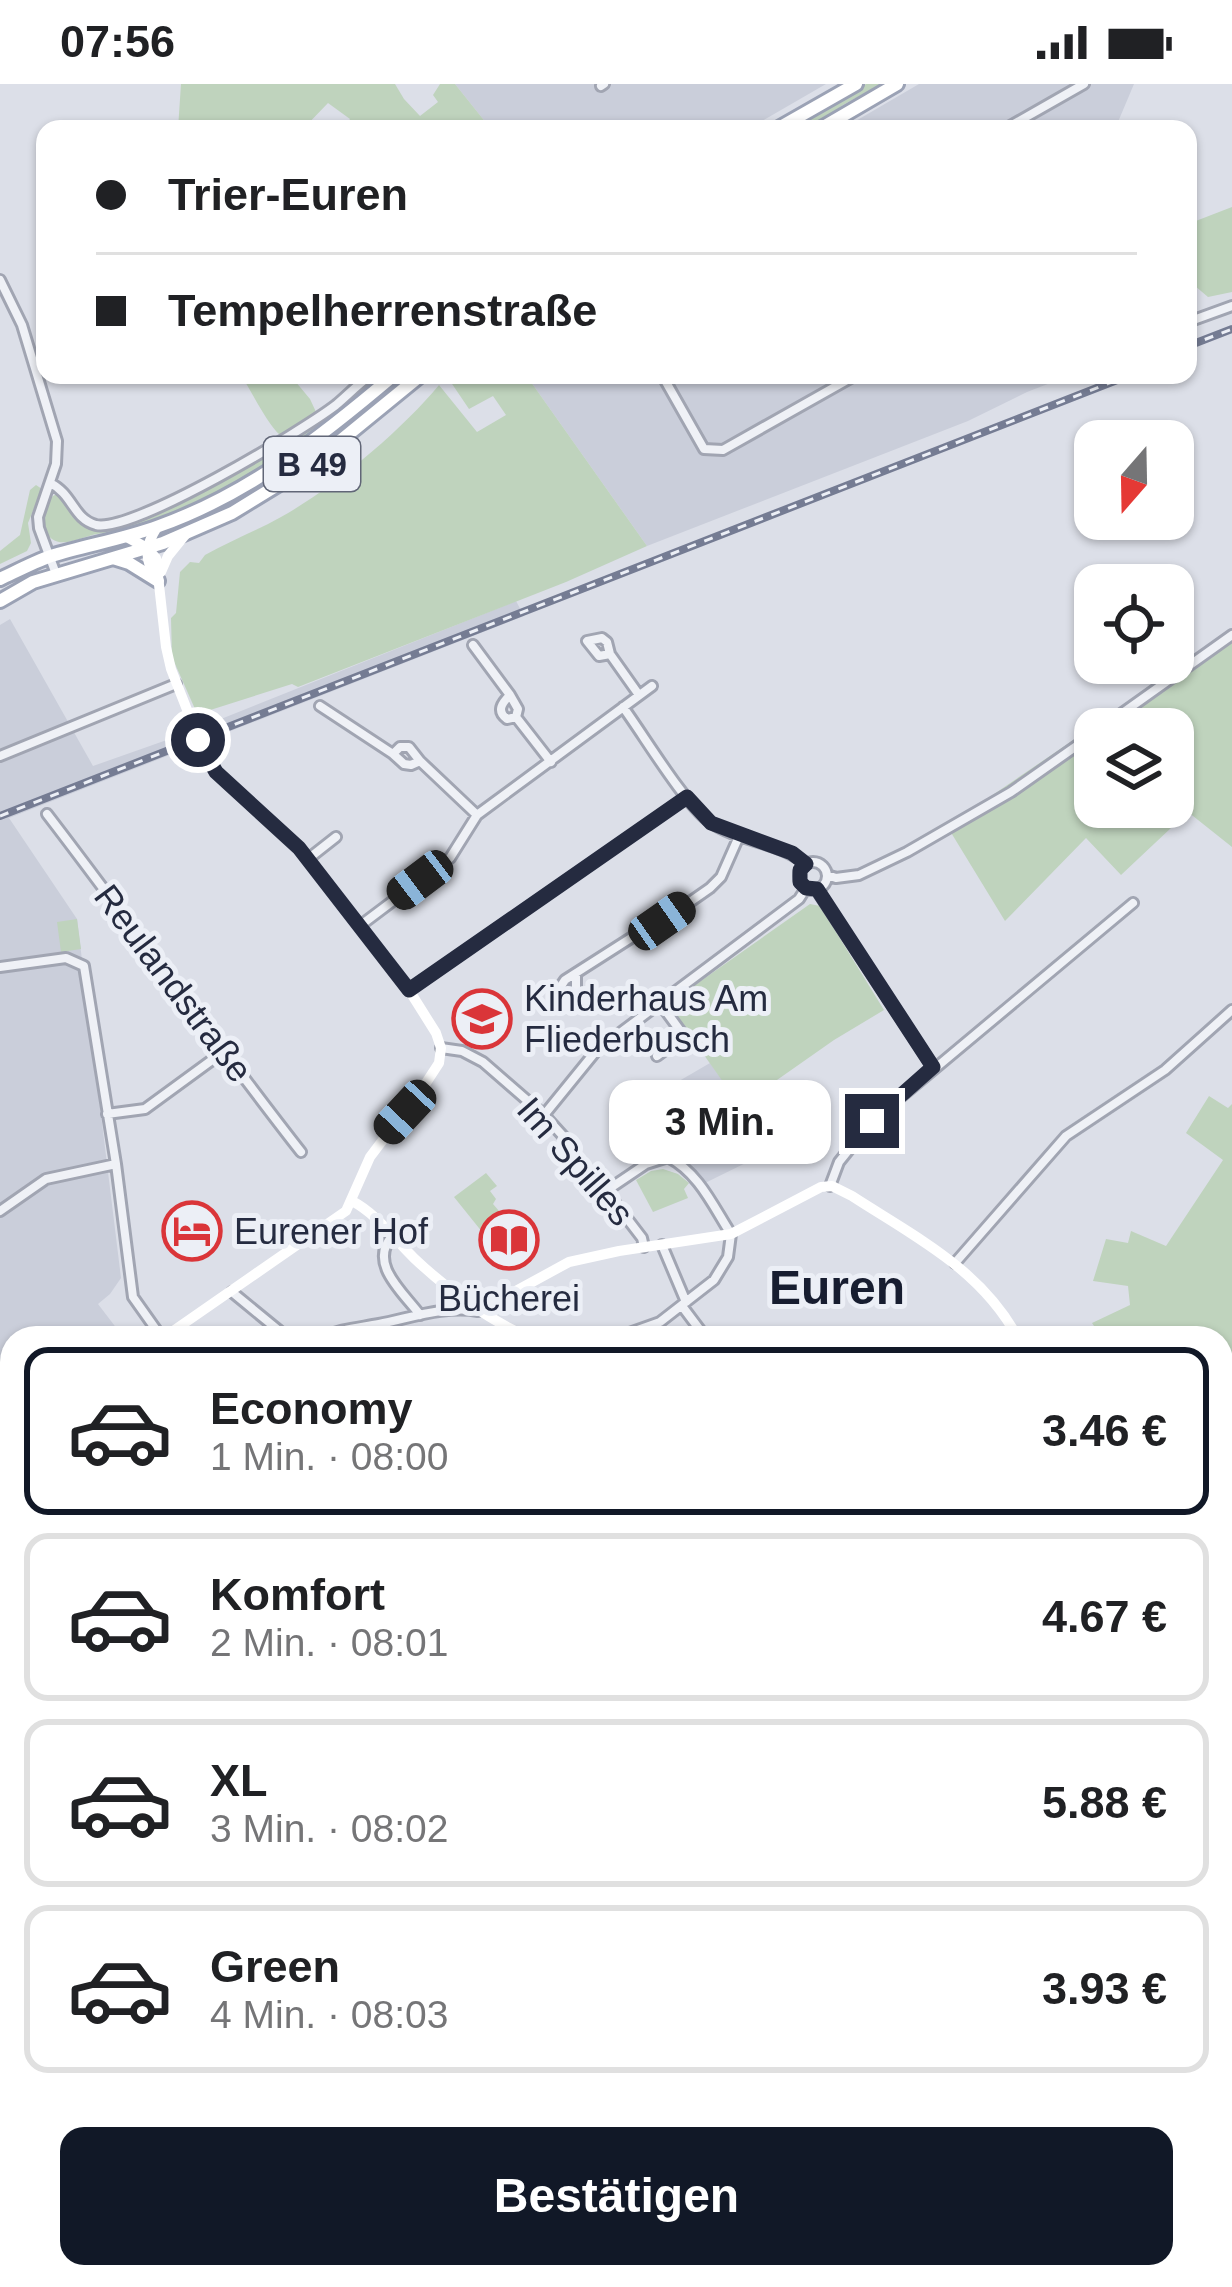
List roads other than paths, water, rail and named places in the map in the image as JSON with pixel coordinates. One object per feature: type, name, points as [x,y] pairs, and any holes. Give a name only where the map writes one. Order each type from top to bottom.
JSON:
[{"type":"main road","points":[[793,120],[856,84]]},
{"type":"main road","points":[[835,120],[897,84]]},
{"type":"main road","name":"B 49","points":[[0,579],[50,557],[157,527],[246,486],[304,448],[383,384]]},
{"type":"main road","name":"B 49","points":[[0,601],[33,582],[185,535],[232,513],[313,464],[410,384]]},
{"type":"main road","points":[[112,558],[158,581]]},
{"type":"street","points":[[1021,120],[1084,84]]},
{"type":"street","points":[[0,280],[22,325],[36,371]]},
{"type":"street","points":[[1197,319],[1232,306]]},
{"type":"street","points":[[40,384],[57,441],[56,464],[38,517],[56,575]]},
{"type":"street","points":[[50,483],[67,494],[87,521],[112,524],[196,488],[294,432],[359,384]]},
{"type":"street","points":[[667,384],[704,449],[712,451],[723,450],[840,384]]},
{"type":"street","points":[[157,527],[147,560],[158,581],[176,684],[198,740],[216,772],[308,859],[361,925],[421,1008],[441,1048],[439,1063],[380,1139],[352,1201],[340,1216],[181,1326]]},
{"type":"street","points":[[158,581],[185,535]]},
{"type":"street","points":[[125,536],[147,548]]},
{"type":"street","points":[[1130,708],[1232,635]]},
{"type":"street","points":[[473,645],[510,695],[518,709],[516,717]]},
{"type":"street","points":[[610,655],[639,695]]},
{"type":"street","points":[[0,756],[176,684]]},
{"type":"street","points":[[361,925],[450,857],[477,815],[652,686]]},
{"type":"street","points":[[510,695],[500,711],[507,719],[516,717]]},
{"type":"street","points":[[320,706],[396,759],[407,765],[419,761]]},
{"type":"street","points":[[623,707],[711,823],[792,853],[806,864]]},
{"type":"street","points":[[516,717],[551,762]]},
{"type":"street","points":[[394,754],[400,747],[410,747],[477,815]]},
{"type":"street","points":[[827,875],[860,875],[901,855],[1011,793],[1074,748]]},
{"type":"street","points":[[409,990],[687,797]]},
{"type":"street","name":"Reulandstraße","points":[[47,814],[301,1152]]},
{"type":"street","points":[[576,974],[710,888],[728,864],[740,834]]},
{"type":"street","points":[[308,859],[336,837]]},
{"type":"street","points":[[544,1114],[596,1051],[811,889],[825,883],[827,875],[818,862],[806,864],[799,878],[811,889],[933,1067]]},
{"type":"street","points":[[359,1326],[464,1308],[479,1311],[569,1262],[731,1234],[825,1187],[872,1121],[1133,903]]},
{"type":"street","points":[[0,967],[66,958],[85,966],[133,1297],[154,1326]]},
{"type":"street","points":[[657,1056],[684,1036],[660,1003]]},
{"type":"street","points":[[955,1263],[1066,1136],[1165,1070],[1232,1010]]},
{"type":"street","name":"Im Spilles","points":[[441,1048],[483,1062],[544,1114],[582,1170],[642,1238],[644,1247]]},
{"type":"street","points":[[107,1114],[145,1109],[223,1052]]},
{"type":"street","points":[[605,1191],[646,1164],[668,1157],[686,1167],[731,1234],[722,1270],[684,1304],[649,1326]]},
{"type":"street","points":[[0,1211],[46,1179],[116,1164]]},
{"type":"street","points":[[825,1187],[851,1196],[955,1263],[992,1298],[1011,1326]]},
{"type":"street","points":[[352,1201],[479,1311],[507,1326]]},
{"type":"street","points":[[392,1236],[381,1260],[420,1315]]},
{"type":"street","points":[[662,1245],[684,1304],[698,1326]]},
{"type":"street","points":[[232,1292],[273,1326]]},
{"type":"railway","points":[[1197,343],[1232,329]]},
{"type":"railway","points":[[0,816],[1107,384]]},
{"type":"place","name":"Kinderhaus Am Fliederbusch","points":[[482,1019]]},
{"type":"place","name":"Eurener Hof","points":[[192,1231]]},
{"type":"place","name":"Bücherei","points":[[509,1240]]},
{"type":"district","name":"Euren","points":[[837,1287]]}]
